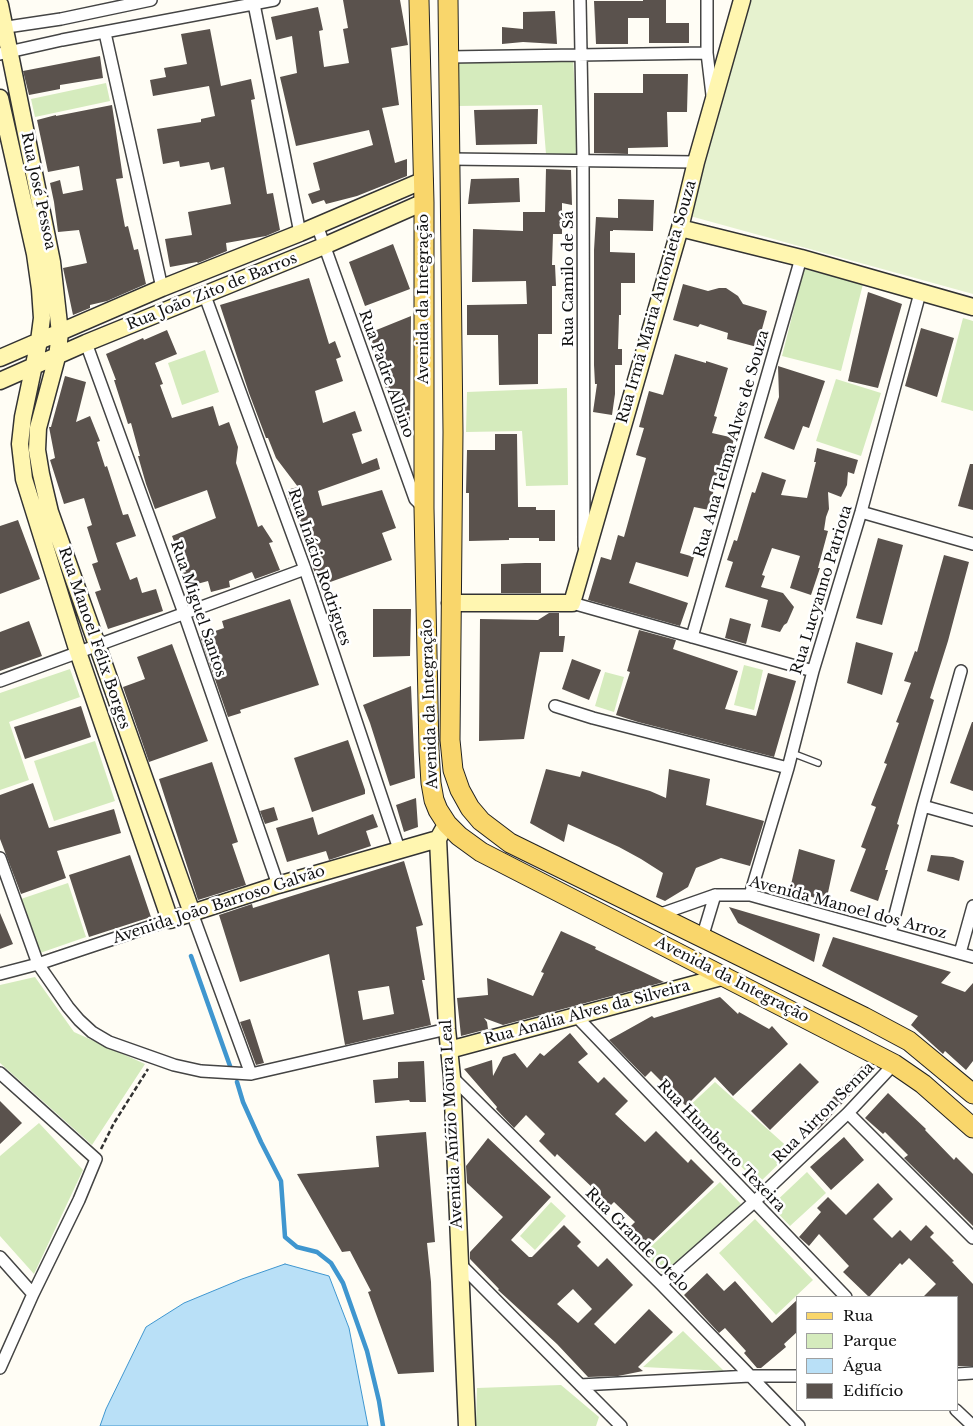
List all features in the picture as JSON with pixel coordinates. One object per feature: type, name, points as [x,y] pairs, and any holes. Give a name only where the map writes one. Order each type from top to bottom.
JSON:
[{"type":"main road","name":"Avenida da Integração","points":[[419,0],[424,180],[424,508],[431,783],[442,831],[464,840],[481,852],[894,1064],[923,1084],[973,1128]]},
{"type":"main road","name":"Avenida da Integração","points":[[448,0],[453,432],[450,740],[454,770],[460,790],[470,808],[481,821],[510,843],[909,1041],[973,1094]]},
{"type":"main road","points":[[425,432],[430,436],[440,438],[453,432]]},
{"type":"main road","points":[[424,472],[431,468],[444,466],[453,475]]},
{"type":"main road","points":[[816,1023],[829,1012],[830,1007],[827,999]]},
{"type":"main road","points":[[853,1042],[853,1030],[864,1017]]},
{"type":"street","points":[[2,28],[151,0]]},
{"type":"street","points":[[5,53],[274,0]]},
{"type":"street","name":"Rua Camilo de Sá","points":[[580,0],[583,162],[584,557]]},
{"type":"street","points":[[707,0],[708,52],[713,101]]},
{"type":"street","name":"Rua Irmã Maria Antonieta Souza","points":[[572,603],[680,228],[696,162],[742,0]]},
{"type":"street","points":[[254,4],[300,233]]},
{"type":"street","name":"Rua José Pessoa","points":[[0,5],[5,53],[52,262],[60,333],[58,357]]},
{"type":"street","points":[[105,33],[162,288]]},
{"type":"street","points":[[448,57],[708,52]]},
{"type":"street","name":"Rua José Pessoa","points":[[0,98],[36,263],[42,318],[34,367]]},
{"type":"street","points":[[450,159],[696,162]]},
{"type":"street","name":"Rua João Zito de Barros","points":[[0,358],[162,288],[300,233],[424,180]]},
{"type":"street","name":"Rua João Zito de Barros","points":[[0,381],[86,343],[324,246],[424,202]]},
{"type":"street","name":"Rua Padre Albino","points":[[317,225],[415,499],[424,508]]},
{"type":"street","points":[[680,228],[800,258],[973,307]]},
{"type":"street","name":"Rua Ana Telma Alves de Souza","points":[[692,637],[800,258]]},
{"type":"street","name":"Rua Lucyanno Patriota","points":[[750,895],[788,768],[813,671],[861,512],[920,293]]},
{"type":"street","name":"Rua Inácio Rodrigues","points":[[205,296],[305,569],[399,849]]},
{"type":"street","name":"Rua Miguel Santos","points":[[86,343],[184,613],[278,885]]},
{"type":"street","name":"Rua Manoel Félix Borges","points":[[58,357],[38,428],[37,450],[50,512],[192,914]]},
{"type":"street","name":"Rua Manoel Félix Borges","points":[[34,367],[23,417],[20,444],[24,479],[78,652],[170,920]]},
{"type":"street","points":[[861,512],[973,544]]},
{"type":"street","points":[[0,681],[305,569]]},
{"type":"street","points":[[450,603],[572,603],[813,671]]},
{"type":"street","points":[[890,934],[923,806],[961,671]]},
{"type":"street","points":[[555,706],[593,718],[788,768]]},
{"type":"street","points":[[923,806],[973,820]]},
{"type":"street","name":"Avenida João Barroso Galvão","points":[[0,974],[38,964],[278,885],[399,849],[442,831]]},
{"type":"street","name":"Avenida Anízio Moura Leal","points":[[442,831],[447,1029],[452,1077],[467,1426]]},
{"type":"street","points":[[0,858],[38,964],[68,1007],[92,1032],[110,1042],[155,1059],[201,1071],[251,1074],[447,1029]]},
{"type":"street","points":[[702,938],[715,895]]},
{"type":"street","name":"Avenida Manoel dos Arroz","points":[[658,915],[715,895],[750,895],[973,957]]},
{"type":"street","points":[[960,953],[973,906]]},
{"type":"street","points":[[192,914],[251,1074]]},
{"type":"street","name":"Rua Anália Alves da Silveira","points":[[449,1050],[725,976]]},
{"type":"street","name":"Rua Humberto Texeira","points":[[575,1016],[845,1296]]},
{"type":"street","name":"Rua Airton Senna","points":[[662,1284],[754,1202],[848,1113],[894,1064]]},
{"type":"street","points":[[0,1073],[96,1159],[79,1200],[33,1294],[0,1368]]},
{"type":"street","name":"Rua Grande Otelo","points":[[452,1077],[662,1284],[799,1426]]},
{"type":"street","points":[[848,1113],[973,1238]]},
{"type":"street","points":[[0,1257],[33,1294]]},
{"type":"street","points":[[460,1264],[580,1385],[611,1421],[621,1426]]},
{"type":"street","points":[[958,1374],[973,1373]]},
{"type":"street","points":[[580,1385],[750,1376],[796,1376]]},
{"type":"street","points":[[957,1411],[973,1426]]},
{"type":"lane","points":[[792,753],[818,763]]},
{"type":"path","points":[[96,1159],[114,1123],[141,1078],[155,1059]]},
{"type":"green space","points":[[749,0],[973,0],[973,294],[690,216]]},
{"type":"green space","points":[[573,58],[579,158],[546,154],[542,105],[456,106],[455,63]]},
{"type":"green space","points":[[106,83],[110,101],[35,117],[31,99]]},
{"type":"green space","points":[[804,269],[863,284],[841,371],[782,356]]},
{"type":"green space","points":[[963,318],[973,321],[973,411],[941,402]]},
{"type":"green space","points":[[205,350],[219,392],[182,405],[168,363]]},
{"type":"green space","points":[[836,379],[881,393],[861,456],[816,441]]},
{"type":"green space","points":[[567,388],[568,485],[526,486],[522,431],[466,432],[467,392]]},
{"type":"green space","points":[[744,665],[763,670],[754,710],[734,705]]},
{"type":"green space","points":[[70,669],[80,697],[9,722],[29,780],[0,790],[0,693]]},
{"type":"green space","points":[[605,672],[624,677],[614,712],[595,706]]},
{"type":"green space","points":[[95,741],[115,801],[54,821],[34,761]]},
{"type":"green space","points":[[68,883],[86,937],[40,953],[21,899]]},
{"type":"green space","points":[[35,977],[74,1032],[145,1064],[92,1145],[0,1063],[0,985]]},
{"type":"green space","points":[[715,1082],[792,1151],[758,1184],[686,1109]]},
{"type":"green space","points":[[39,1123],[83,1170],[34,1274],[0,1236],[0,1156]]},
{"type":"green space","points":[[807,1172],[826,1193],[790,1226],[771,1206]]},
{"type":"green space","points":[[720,1182],[741,1204],[665,1276],[644,1253]]},
{"type":"green space","points":[[551,1202],[566,1216],[535,1250],[520,1236]]},
{"type":"green space","points":[[755,1219],[813,1280],[776,1315],[719,1253]]},
{"type":"green space","points":[[683,1331],[724,1371],[643,1367]]},
{"type":"green space","points":[[561,1385],[599,1417],[596,1426],[476,1426],[477,1388]]},
{"type":"water","points":[[285,1264],[329,1276],[349,1328],[368,1426],[100,1426],[106,1409],[146,1327],[184,1303]]},
{"type":"building","points":[[343,0],[400,0],[408,45],[391,48],[399,105],[382,108],[395,163],[407,159],[407,176],[357,196],[326,204],[324,200],[312,204],[308,194],[320,190],[313,163],[373,145],[369,130],[296,146],[280,77],[297,73],[292,36],[276,40],[271,17],[318,7],[323,30],[319,31],[324,67],[349,63],[343,29],[348,28]]},
{"type":"building","points":[[666,0],[666,23],[689,23],[689,43],[649,43],[649,18],[628,18],[628,44],[596,44],[594,1]]},
{"type":"building","points":[[555,11],[557,44],[523,42],[502,44],[502,27],[523,29],[523,12]]},
{"type":"building","points":[[210,29],[221,86],[251,79],[255,99],[251,100],[267,194],[273,193],[280,230],[266,236],[226,243],[227,251],[198,263],[170,267],[165,239],[192,235],[188,212],[231,204],[224,167],[211,170],[209,162],[180,167],[179,161],[163,164],[157,129],[201,122],[201,119],[215,116],[209,86],[153,96],[150,80],[166,77],[164,68],[187,64],[181,34]]},
{"type":"building","points":[[100,56],[103,78],[60,85],[60,89],[29,95],[23,71]]},
{"type":"building","points":[[643,74],[688,74],[687,112],[667,112],[668,147],[628,148],[628,154],[594,153],[594,93],[643,93]]},
{"type":"building","points":[[112,105],[123,178],[116,179],[125,227],[128,226],[134,250],[138,249],[146,284],[107,301],[90,305],[90,308],[73,315],[63,268],[87,263],[79,230],[58,232],[50,183],[60,180],[63,194],[83,190],[79,166],[48,172],[37,120]]},
{"type":"building","points":[[538,109],[537,144],[476,145],[474,110]]},
{"type":"building","points":[[546,169],[571,170],[572,205],[562,203],[562,234],[553,234],[552,265],[555,265],[556,286],[552,286],[552,334],[538,334],[538,384],[499,385],[498,335],[467,335],[467,305],[527,304],[526,281],[472,282],[473,229],[523,231],[523,212],[545,212]]},
{"type":"building","points":[[519,178],[520,202],[468,204],[471,179]]},
{"type":"building","points":[[618,199],[654,200],[653,231],[610,231],[610,252],[635,253],[635,283],[621,283],[618,349],[622,349],[622,365],[615,365],[615,394],[612,415],[593,412],[597,384],[595,384],[594,365],[594,250],[596,217],[618,218]]},
{"type":"building","points":[[393,244],[410,289],[365,306],[349,262]]},
{"type":"building","points":[[309,278],[329,344],[335,341],[341,357],[336,359],[343,381],[315,391],[323,423],[355,411],[362,431],[352,434],[362,464],[377,458],[380,469],[318,491],[322,506],[382,490],[396,528],[382,533],[392,560],[319,586],[294,506],[291,507],[286,490],[298,487],[276,458],[268,438],[266,438],[220,305]]},
{"type":"building","points":[[683,284],[708,291],[726,288],[738,296],[743,304],[767,311],[757,347],[727,339],[728,333],[700,324],[698,327],[673,320]]},
{"type":"building","points":[[868,292],[902,304],[878,388],[848,381]]},
{"type":"building","points":[[411,316],[410,424],[397,425],[369,333]]},
{"type":"building","points":[[921,328],[954,338],[937,397],[905,386]]},
{"type":"building","points":[[167,330],[177,354],[155,363],[163,384],[160,385],[172,418],[213,406],[219,426],[229,422],[238,447],[236,463],[258,527],[262,525],[273,542],[269,543],[280,570],[255,579],[252,572],[229,581],[230,587],[211,592],[208,581],[186,587],[182,573],[186,572],[172,536],[216,518],[207,490],[155,509],[138,456],[140,456],[131,423],[128,424],[114,380],[116,380],[106,354]]},
{"type":"building","points":[[675,354],[728,368],[714,416],[717,417],[712,433],[734,438],[725,478],[717,476],[709,510],[694,507],[680,553],[694,557],[688,577],[636,562],[629,583],[688,603],[680,626],[588,600],[601,557],[611,560],[618,535],[624,537],[646,458],[636,455],[644,428],[639,427],[649,391],[663,395]]},
{"type":"building","points":[[778,366],[825,381],[809,428],[803,426],[794,450],[764,438],[779,397]]},
{"type":"building","points":[[65,376],[86,382],[76,422],[90,416],[100,441],[97,442],[105,467],[107,466],[123,515],[128,514],[136,536],[116,543],[130,580],[137,577],[142,593],[156,589],[163,611],[108,629],[95,592],[101,590],[92,564],[98,562],[87,527],[92,525],[84,498],[64,504],[50,460],[55,458],[49,427],[51,427]]},
{"type":"building","points":[[495,434],[517,434],[518,507],[536,507],[536,510],[555,510],[555,541],[539,541],[539,538],[509,538],[509,540],[469,541],[469,493],[466,493],[467,450],[495,450]]},
{"type":"building","points":[[817,448],[858,460],[854,474],[848,472],[847,485],[841,497],[828,492],[829,509],[824,530],[828,531],[818,568],[820,568],[811,595],[790,588],[800,556],[772,548],[762,575],[765,576],[761,587],[783,593],[794,607],[787,623],[780,632],[761,627],[768,600],[725,587],[733,562],[727,560],[734,540],[737,541],[752,492],[755,493],[762,472],[786,480],[781,495],[807,498],[816,462],[814,462]]},
{"type":"building","points":[[970,464],[973,464],[973,510],[958,506]]},
{"type":"building","points":[[18,520],[40,579],[0,594],[0,526]]},
{"type":"building","points":[[878,538],[903,545],[882,625],[856,618]]},
{"type":"building","points":[[944,555],[969,562],[948,641],[930,698],[934,700],[897,824],[899,825],[885,870],[888,870],[878,901],[850,891],[866,849],[861,847],[876,807],[871,805],[887,764],[884,763],[899,723],[896,722],[911,683],[904,681],[915,651],[917,652]]},
{"type":"building","points":[[541,563],[541,593],[501,593],[501,564]]},
{"type":"building","points":[[290,599],[319,685],[240,710],[241,713],[228,717],[200,636],[224,628],[222,621]]},
{"type":"building","points":[[373,609],[411,609],[410,656],[373,657]]},
{"type":"building","points":[[549,613],[559,613],[559,636],[565,636],[563,652],[540,652],[524,739],[479,741],[480,619],[538,620]]},
{"type":"building","points":[[730,618],[751,624],[746,644],[725,638]]},
{"type":"building","points":[[29,621],[42,656],[0,671],[0,632]]},
{"type":"building","points":[[639,630],[676,640],[673,649],[738,671],[725,709],[756,716],[768,673],[796,681],[774,757],[616,715],[630,672],[627,671]]},
{"type":"building","points":[[856,642],[893,653],[882,695],[847,683]]},
{"type":"building","points":[[172,644],[208,741],[149,762],[123,687],[145,679],[137,657]]},
{"type":"building","points":[[572,659],[601,670],[589,700],[562,689]]},
{"type":"building","points":[[411,686],[415,778],[390,786],[363,705]]},
{"type":"building","points":[[81,706],[91,737],[25,759],[14,727]]},
{"type":"building","points":[[973,722],[973,791],[950,783]]},
{"type":"building","points":[[348,740],[365,794],[312,812],[294,758]]},
{"type":"building","points":[[212,762],[238,842],[232,844],[246,885],[198,900],[159,779]]},
{"type":"building","points":[[546,769],[580,777],[582,771],[650,791],[666,798],[669,769],[710,779],[706,805],[764,821],[750,866],[721,858],[696,868],[688,887],[665,901],[656,897],[663,873],[641,859],[568,824],[564,842],[530,823]]},
{"type":"building","points":[[33,783],[49,828],[114,809],[121,833],[57,851],[66,878],[21,894],[0,839],[0,795]]},
{"type":"building","points":[[416,798],[418,827],[404,832],[396,805]]},
{"type":"building","points":[[274,807],[278,820],[265,824],[260,811]]},
{"type":"building","points":[[373,814],[378,827],[366,831],[371,846],[329,860],[326,851],[287,862],[276,828],[313,817],[318,835]]},
{"type":"building","points":[[799,849],[835,860],[826,902],[790,889]]},
{"type":"building","points":[[130,855],[151,917],[89,937],[69,875]]},
{"type":"building","points":[[931,855],[953,857],[964,861],[959,881],[927,871]]},
{"type":"building","points":[[404,861],[423,925],[416,927],[425,980],[422,980],[431,1025],[345,1045],[329,954],[240,982],[219,915],[252,904],[253,908]],"holes":[[[389,986],[394,1014],[363,1020],[358,991]]]},
{"type":"building","points":[[729,907],[820,934],[814,962],[738,923]]},
{"type":"building","points":[[0,913],[13,944],[0,949]]},
{"type":"building","points":[[561,931],[664,982],[503,1025],[484,1018],[488,1029],[461,1036],[457,998],[488,995],[487,978],[533,996],[544,973],[541,972]]},
{"type":"building","points":[[833,937],[951,972],[941,983],[965,992],[973,983],[973,1061],[966,1070],[945,1051],[943,1054],[911,1025],[918,1016],[822,966]]},
{"type":"building","points":[[720,997],[738,1014],[739,1012],[769,1029],[772,1026],[788,1044],[733,1096],[715,1077],[686,1106],[651,1071],[645,1077],[609,1040],[652,1016],[654,1018]]},
{"type":"building","points":[[250,1019],[264,1063],[256,1065],[240,1022]]},
{"type":"building","points":[[570,1033],[588,1054],[578,1062],[598,1083],[604,1077],[628,1101],[615,1114],[645,1142],[656,1131],[688,1163],[691,1159],[714,1182],[646,1248],[627,1230],[635,1222],[614,1202],[606,1210],[592,1197],[597,1192],[557,1154],[555,1157],[539,1141],[545,1134],[526,1115],[514,1128],[464,1069],[492,1060],[493,1076],[503,1057],[515,1053],[527,1068],[540,1053],[544,1056]]},
{"type":"building","points":[[424,1061],[426,1102],[410,1102],[409,1100],[375,1103],[373,1080],[398,1078],[398,1062]]},
{"type":"building","points":[[800,1063],[819,1082],[770,1130],[751,1111]]},
{"type":"building","points":[[862,1066],[870,1073],[818,1130],[809,1123]]},
{"type":"building","points":[[888,1093],[926,1129],[954,1160],[956,1157],[973,1174],[973,1226],[904,1158],[908,1155],[885,1132],[883,1134],[865,1118]]},
{"type":"building","points":[[0,1101],[22,1123],[0,1144]]},
{"type":"building","points":[[426,1132],[435,1242],[427,1243],[431,1282],[434,1372],[398,1374],[368,1292],[371,1291],[350,1251],[342,1252],[297,1174],[379,1167],[376,1136]]},
{"type":"building","points":[[844,1137],[864,1160],[831,1190],[810,1167]]},
{"type":"building","points":[[488,1138],[551,1197],[511,1240],[529,1257],[532,1257],[564,1225],[581,1242],[577,1246],[598,1267],[607,1258],[633,1285],[594,1324],[615,1344],[649,1309],[673,1332],[638,1367],[643,1371],[618,1376],[588,1377],[557,1344],[498,1290],[470,1259],[470,1252],[503,1217],[467,1183],[466,1166]],"holes":[[[573,1289],[592,1309],[578,1323],[557,1304]]]},
{"type":"building","points":[[878,1183],[893,1199],[873,1219],[892,1238],[900,1230],[911,1241],[926,1225],[934,1233],[930,1237],[954,1261],[952,1262],[973,1284],[973,1366],[958,1366],[958,1296],[924,1296],[936,1284],[909,1258],[902,1265],[900,1263],[868,1296],[843,1272],[849,1266],[819,1234],[809,1246],[799,1237],[821,1212],[817,1208],[828,1197],[846,1215]]},
{"type":"building","points":[[707,1273],[724,1291],[735,1281],[772,1323],[796,1301],[796,1333],[784,1344],[786,1347],[761,1368],[757,1368],[744,1353],[746,1351],[725,1328],[719,1333],[684,1295]]},
{"type":"waterway","points":[[191,956],[230,1066]]},
{"type":"waterway","points":[[237,1082],[243,1102],[281,1181],[285,1237],[297,1247],[317,1252],[331,1263],[343,1283],[367,1351],[383,1426]]}]
